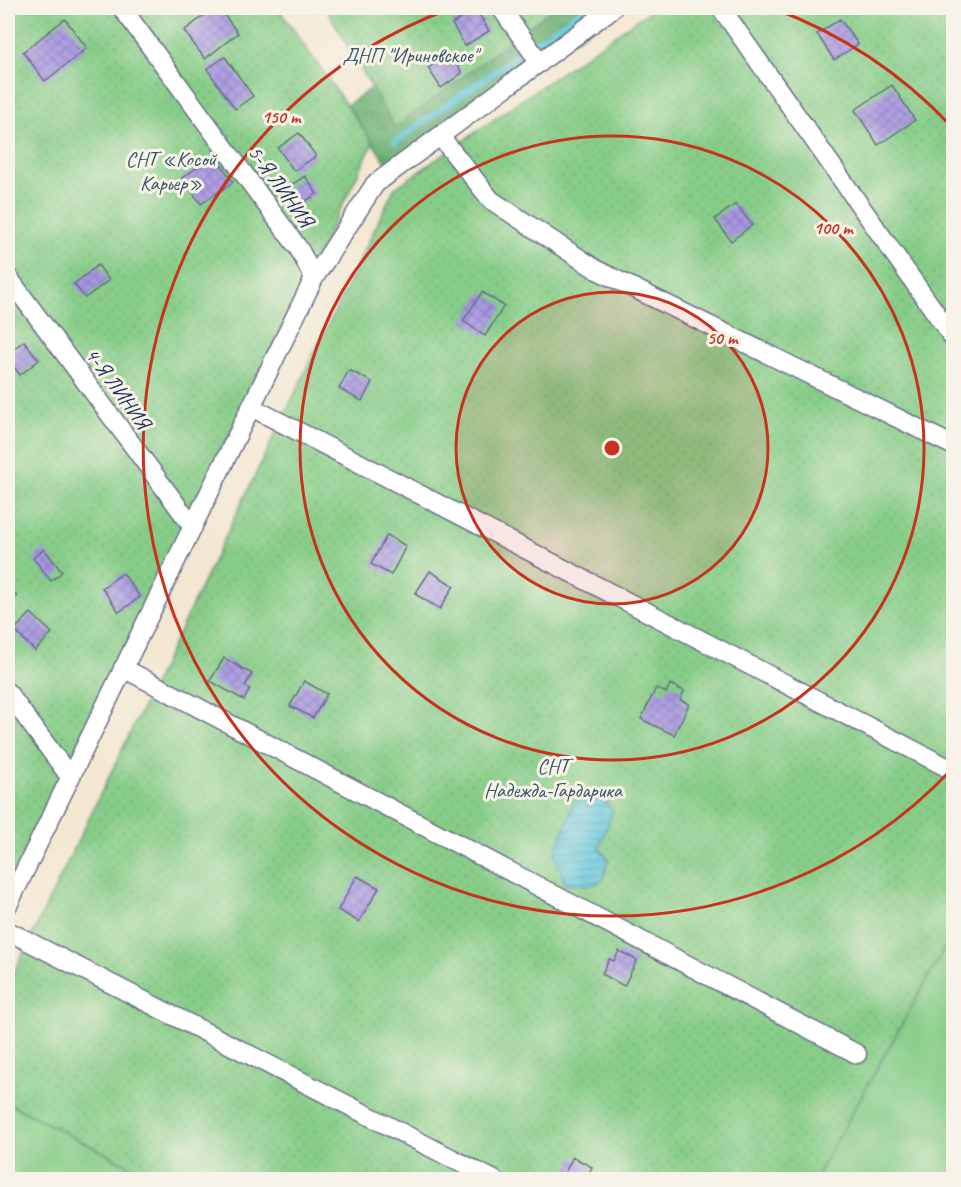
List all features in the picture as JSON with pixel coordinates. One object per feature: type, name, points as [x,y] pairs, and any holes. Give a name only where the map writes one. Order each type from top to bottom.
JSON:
[{"type":"street","name":"5-Я ЛИНИЯ","points":[[122,8],[299,249],[314,278]]},
{"type":"street","points":[[501,8],[540,63]]},
{"type":"street","points":[[8,905],[314,278],[375,184],[613,8]]},
{"type":"street","points":[[721,8],[954,339]]},
{"type":"street","points":[[440,136],[491,201],[597,270],[954,446]]},
{"type":"street","name":"4-Я ЛИНИЯ","points":[[8,277],[193,527]]},
{"type":"street","points":[[251,407],[954,771]]},
{"type":"street","points":[[123,668],[856,1054]]},
{"type":"street","points":[[8,693],[70,777]]},
{"type":"street","points":[[8,931],[494,1179]]},
{"type":"green space","name":"СНТ «Косой Карьер»","points":[[8,8],[278,8],[373,143],[8,885]]},
{"type":"green space","name":"ДНП \"Ириновское\"","points":[[326,8],[554,8],[395,128]]},
{"type":"green space","points":[[554,8],[622,8],[388,166],[347,105],[389,76],[427,103]]},
{"type":"green space","name":"СНТ Надежда-Гардарика","points":[[654,8],[953,8],[953,933],[815,1179],[155,1179],[8,1103],[8,985],[394,189]]},
{"type":"green space","points":[[953,933],[953,1179],[815,1179]]},
{"type":"green space","points":[[8,1103],[155,1179],[8,1179]]},
{"type":"water","points":[[601,798],[613,811],[599,848],[608,859],[603,880],[592,885],[565,883],[555,854],[574,802]]},
{"type":"building","points":[[214,8],[219,8],[238,33],[205,59],[184,31]]},
{"type":"building","points":[[476,9],[489,31],[465,46],[452,24]]},
{"type":"building","points":[[65,19],[87,48],[45,81],[23,52]]},
{"type":"building","points":[[840,19],[858,44],[834,60],[817,34]]},
{"type":"building","points":[[450,54],[462,73],[441,88],[428,68]]},
{"type":"building","points":[[225,57],[253,96],[235,109],[207,69]]},
{"type":"building","points":[[892,85],[915,120],[878,145],[855,110]]},
{"type":"building","points":[[299,133],[316,156],[294,171],[278,148]]},
{"type":"building","points":[[215,155],[233,182],[201,204],[182,178]]},
{"type":"building","points":[[305,176],[317,194],[299,205],[288,187]]},
{"type":"building","points":[[736,204],[752,225],[731,241],[715,219]]},
{"type":"building","points":[[98,265],[109,280],[85,298],[74,284]]},
{"type":"building","points":[[482,292],[504,306],[485,336],[463,321]]},
{"type":"building","points":[[24,341],[39,360],[20,375],[8,359],[8,353]]},
{"type":"building","points":[[349,370],[372,382],[362,401],[339,389]]},
{"type":"building","points":[[387,535],[406,546],[391,575],[371,564]]},
{"type":"building","points":[[44,549],[62,572],[51,581],[33,558]]},
{"type":"building","points":[[430,571],[454,586],[440,609],[415,594]]},
{"type":"building","points":[[123,573],[140,597],[119,612],[102,588]]},
{"type":"building","points":[[8,584],[17,597],[8,604]]},
{"type":"building","points":[[31,613],[52,633],[35,651],[14,630]]},
{"type":"building","points":[[224,658],[252,674],[245,686],[250,689],[244,700],[210,681]]},
{"type":"building","points":[[304,681],[327,694],[313,718],[290,706]]},
{"type":"building","points":[[670,684],[684,691],[680,700],[689,704],[674,735],[641,719],[656,688],[666,693]]},
{"type":"building","points":[[357,876],[379,888],[359,922],[338,910]]},
{"type":"building","points":[[619,951],[637,960],[624,986],[602,974],[609,959],[614,961]]},
{"type":"building","points":[[573,1157],[592,1167],[585,1180],[561,1180]]},
{"type":"waterway","points":[[395,142],[585,8]]}]
